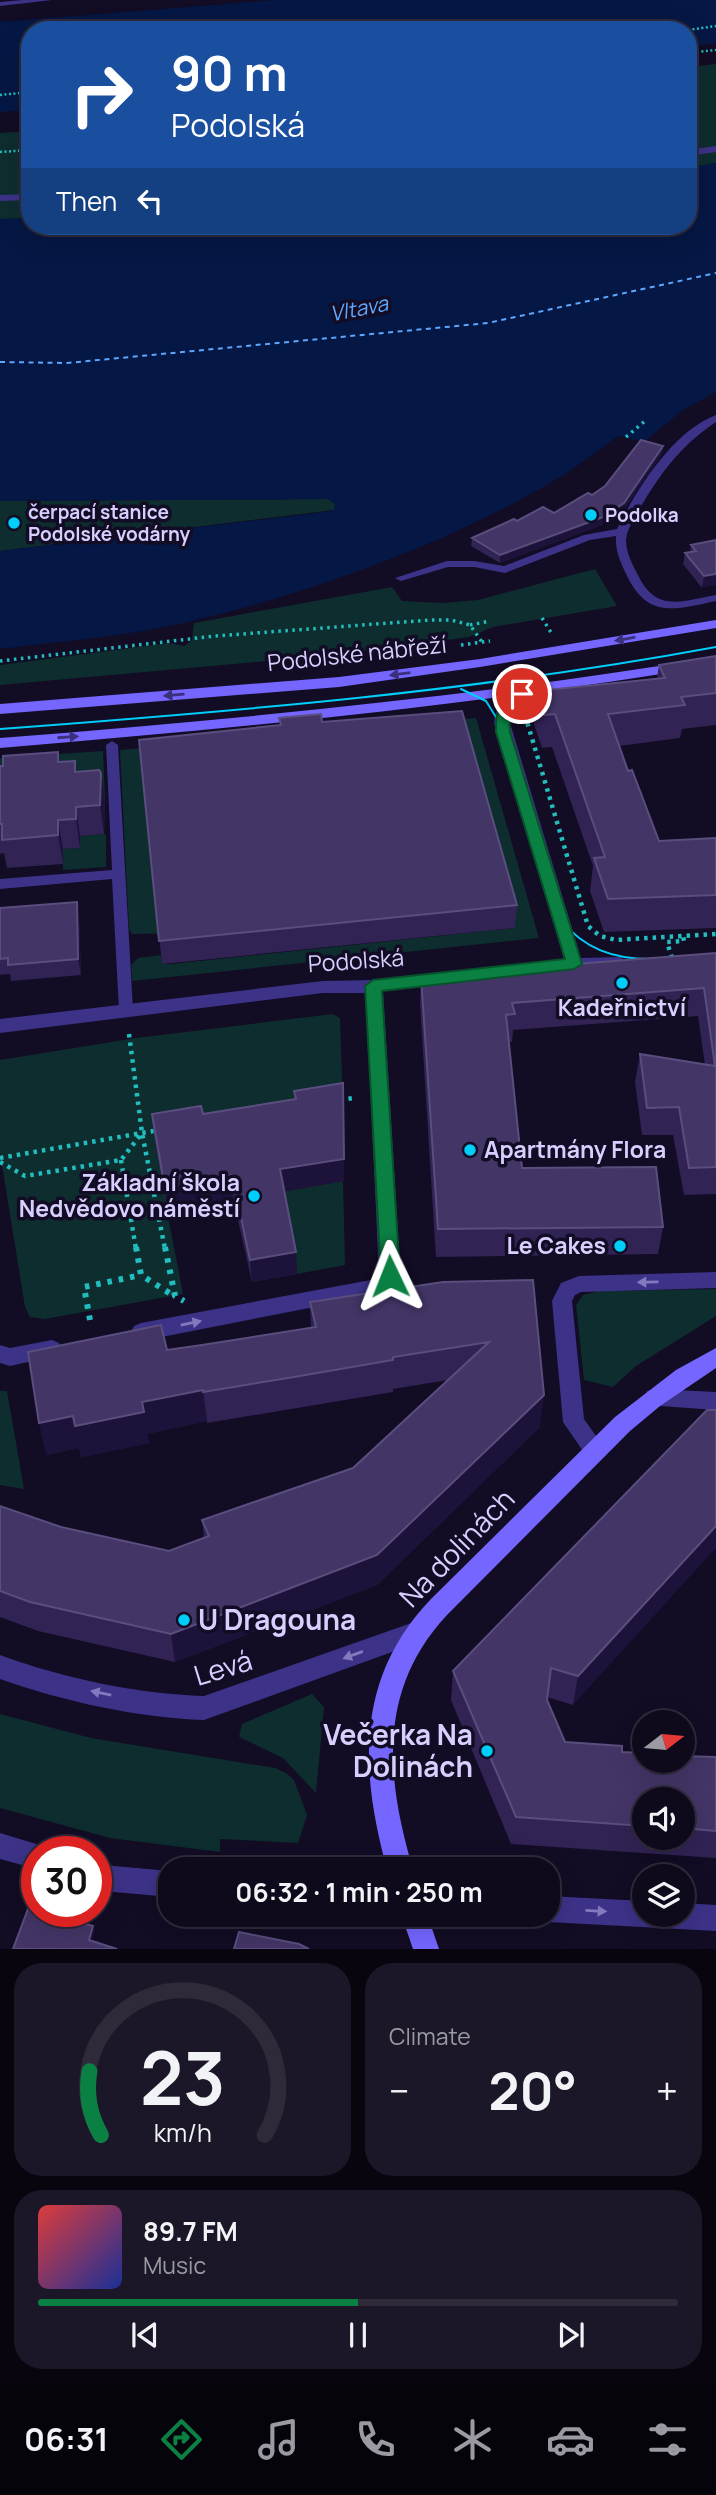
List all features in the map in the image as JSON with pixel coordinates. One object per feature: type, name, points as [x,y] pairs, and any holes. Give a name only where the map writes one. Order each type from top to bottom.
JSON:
[{"type":"main road","name":"Podolské nábřeží","points":[[0,709],[339,682],[480,663],[716,624]]},
{"type":"main road","points":[[0,743],[165,730],[456,701],[716,661]]},
{"type":"main road","name":"Na dolinách","points":[[397,1857],[382,1801],[379,1745],[388,1697],[417,1632],[595,1450],[655,1398],[716,1357]]},
{"type":"main road","points":[[418,1927],[426,1949]]},
{"type":"street","points":[[697,152],[716,149]]},
{"type":"street","points":[[0,198],[21,197]]},
{"type":"street","points":[[535,690],[516,696],[506,705],[502,723],[574,964]]},
{"type":"street","points":[[520,970],[672,958]]},
{"type":"street","name":"Podolská","points":[[0,1026],[323,987],[373,986],[467,975]]},
{"type":"street","points":[[125,1335],[381,1286],[388,1282],[389,1250],[373,986]]},
{"type":"street","points":[[595,1450],[574,1422],[562,1301],[568,1289],[579,1283],[716,1280]]},
{"type":"street","points":[[0,1354],[10,1357],[72,1345]]},
{"type":"street","points":[[655,1398],[716,1401]]},
{"type":"street","name":"Levá","points":[[0,1667],[36,1679],[168,1707],[204,1709],[417,1632]]},
{"type":"street","points":[[0,1846],[21,1852]]},
{"type":"street","points":[[112,1878],[158,1883]]},
{"type":"street","points":[[560,1910],[632,1913]]},
{"type":"street","points":[[695,1917],[716,1918]]},
{"type":"lane","points":[[0,4],[48,0]]},
{"type":"lane","points":[[716,418],[680,444],[659,466],[622,532],[622,551],[643,597],[664,605],[716,598]]},
{"type":"lane","points":[[401,578],[447,564],[474,564],[505,570],[588,537],[622,532]]},
{"type":"lane","points":[[112,744],[126,1010]]},
{"type":"lane","points":[[0,884],[118,874]]},
{"type":"path","points":[[697,29],[715,28]]},
{"type":"path","points":[[697,52],[716,50]]},
{"type":"path","points":[[0,95],[21,93]]},
{"type":"path","points":[[0,152],[21,151]]},
{"type":"path","points":[[626,437],[645,421]]},
{"type":"path","points":[[542,618],[552,634]]},
{"type":"path","points":[[0,661],[131,643],[298,626],[430,620],[451,620],[470,625],[490,621]]},
{"type":"path","points":[[470,625],[482,642]]},
{"type":"path","points":[[524,709],[588,926],[600,936],[616,940],[716,934]]},
{"type":"path","points":[[672,958],[667,942],[684,941],[682,936]]},
{"type":"path","points":[[128,1034],[142,1133],[175,1296]]},
{"type":"path","points":[[327,1103],[353,1098]]},
{"type":"path","points":[[0,1160],[168,1129]]},
{"type":"path","points":[[0,1160],[25,1176],[121,1160],[142,1133]]},
{"type":"path","points":[[121,1160],[141,1275]]},
{"type":"path","points":[[90,1320],[84,1287],[141,1275],[188,1303]]},
{"type":"green space","points":[[716,64],[716,163],[697,166],[697,66]]},
{"type":"green space","points":[[21,132],[21,218],[0,219],[0,133]]},
{"type":"green space","points":[[328,499],[335,504],[334,510],[0,551],[0,501]]},
{"type":"green space","points":[[595,569],[617,606],[493,627],[469,637],[334,655],[0,685],[0,665],[169,643],[184,646],[192,640],[194,623],[392,587],[402,601],[443,603],[478,600]]},
{"type":"green space","points":[[476,718],[539,938],[132,981],[131,965],[138,958],[161,955],[162,964],[171,964],[515,928],[132,934],[129,929],[120,750]]},
{"type":"green space","points":[[103,751],[105,799],[79,801],[0,796],[0,758]]},
{"type":"green space","points":[[106,834],[106,867],[63,870],[63,849],[80,848],[80,836]]},
{"type":"green space","points":[[333,1014],[340,1018],[343,1106],[167,1211],[183,1294],[45,1319],[30,1317],[25,1307],[0,1153],[0,1060],[136,1038]]},
{"type":"green space","points":[[343,1181],[345,1265],[297,1274],[281,1192]]},
{"type":"green space","points":[[716,1289],[716,1316],[636,1366],[613,1387],[584,1380],[576,1305],[583,1295],[599,1291]]},
{"type":"green space","points":[[0,1391],[7,1391],[24,1489],[0,1485]]},
{"type":"green space","points":[[312,1694],[324,1707],[316,1793],[283,1758],[239,1737],[242,1724]]},
{"type":"green space","points":[[0,1714],[91,1738],[275,1768],[294,1780],[307,1815],[298,1843],[220,1839],[220,1852],[112,1838],[112,1836],[103,1836],[0,1808]]},
{"type":"water","points":[[275,0],[716,0],[716,43],[697,46],[697,21],[21,21],[21,111],[0,112],[0,22]]},
{"type":"water","name":"Vltava","points":[[716,163],[716,392],[683,410],[644,442],[618,436],[562,476],[511,505],[420,547],[327,582],[232,611],[161,628],[0,649],[0,551],[325,512],[334,510],[335,504],[328,499],[0,501],[0,219],[21,218],[21,235],[697,235],[697,166]]},
{"type":"building","points":[[641,440],[663,446],[624,503],[603,517],[500,555],[472,538],[514,519],[517,521],[543,507],[554,513],[588,493],[592,495],[605,486]]},
{"type":"building","points":[[716,540],[716,574],[704,576],[685,553],[696,551],[691,545]]},
{"type":"building","points":[[716,656],[716,693],[681,697],[685,705],[608,714],[628,771],[632,770],[659,841],[716,838],[716,895],[608,899],[594,858],[605,857],[555,714],[545,715],[536,691],[665,678],[659,665]]},
{"type":"building","points":[[462,711],[517,905],[159,941],[139,740],[281,725],[279,718],[321,714],[322,722]]},
{"type":"building","points":[[58,752],[58,762],[75,761],[75,772],[99,770],[100,805],[76,807],[76,819],[58,820],[58,835],[2,840],[0,766],[3,766],[3,756]]},
{"type":"building","points":[[77,902],[78,959],[8,965],[8,958],[0,959],[0,908]]},
{"type":"building","points":[[716,953],[716,1167],[689,1168],[679,1107],[647,1108],[640,1054],[715,1066],[704,988],[512,1003],[515,1014],[506,1015],[522,1168],[656,1167],[663,1227],[438,1229],[421,976]]},
{"type":"building","points":[[343,1083],[344,1159],[280,1169],[296,1252],[250,1260],[232,1175],[165,1189],[152,1114],[201,1106],[203,1114],[296,1099],[294,1091]]},
{"type":"building","points":[[533,1280],[544,1395],[377,1555],[171,1634],[30,1602],[0,1591],[0,1506],[61,1527],[169,1551],[209,1536],[202,1520],[353,1468],[489,1342],[142,1402],[144,1412],[75,1426],[73,1416],[39,1423],[28,1352],[161,1325],[167,1350],[316,1327],[310,1302],[443,1282]]},
{"type":"building","points":[[707,1410],[716,1410],[716,1526],[578,1676],[551,1668],[547,1700],[565,1742],[622,1746],[622,1752],[632,1752],[632,1773],[695,1773],[695,1756],[716,1757],[716,1831],[695,1829],[695,1787],[632,1787],[632,1825],[516,1817],[453,1671]]},
{"type":"building","points":[[21,1927],[93,1927],[89,1940],[117,1949],[13,1949]]},
{"type":"building","points":[[239,1932],[299,1944],[309,1949],[234,1949]]},
{"type":"ferry route","points":[[0,362],[67,363],[488,323],[716,273]]},
{"type":"tram line","points":[[0,729],[270,707],[449,688],[716,647]]},
{"type":"tram line","points":[[534,681],[512,698],[505,709],[502,723],[561,920],[580,938],[601,950],[624,957],[650,959]]},
{"type":"tram line","points":[[461,689],[486,701],[501,725]]},
{"type":"place","name":"Podolka","points":[[591,515]]},
{"type":"place","name":"čerpací stanice Podolské vodárny","points":[[14,523]]},
{"type":"place","name":"Kadeřnictví","points":[[622,983]]},
{"type":"place","name":"Apartmány Flora","points":[[470,1150]]},
{"type":"place","name":"Základní škola Nedvědovo náměstí","points":[[254,1196]]},
{"type":"place","name":"Le Cakes","points":[[620,1246]]},
{"type":"place","name":"U Dragouna","points":[[184,1620]]},
{"type":"place","name":"Večerka Na Dolinách","points":[[487,1751]]},
{"type":"route","points":[[390,1276],[379,1052],[373,986],[574,964],[503,732],[503,711],[516,696],[522,694]]}]
